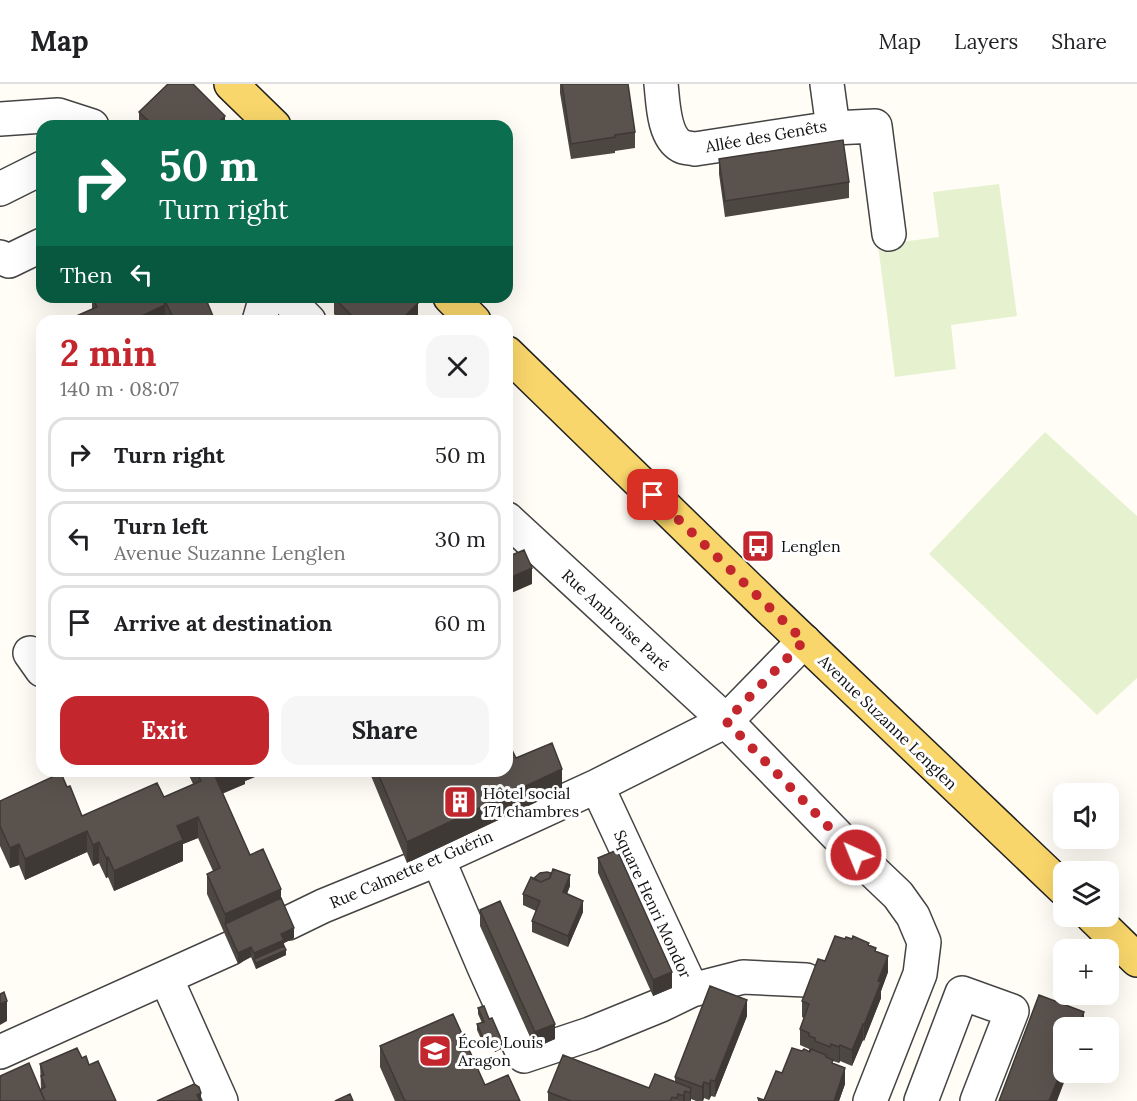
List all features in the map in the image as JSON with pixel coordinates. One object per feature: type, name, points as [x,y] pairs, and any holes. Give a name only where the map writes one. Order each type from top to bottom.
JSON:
[{"type":"main road","points":[[231,84],[268,120]]},
{"type":"main road","points":[[456,303],[468,315]]},
{"type":"main road","name":"Avenue Suzanne Lenglen","points":[[513,359],[1053,879]]},
{"type":"main road","points":[[1103,927],[1137,960]]},
{"type":"street","name":"Allée des Genêts","points":[[661,84],[668,131],[681,146],[694,149],[834,128],[827,84]]},
{"type":"street","points":[[0,119],[58,115],[73,120]]},
{"type":"street","points":[[834,128],[875,126],[889,234]]},
{"type":"street","points":[[0,189],[36,171]]},
{"type":"street","points":[[0,257],[9,261],[36,248]]},
{"type":"street","points":[[291,303],[303,315]]},
{"type":"street","name":"Rue Ambroise Paré","points":[[513,533],[520,550],[726,721],[898,895],[913,916],[924,942],[920,974],[870,1101]]},
{"type":"street","name":"Rue Calmette et Guérin","points":[[288,923],[323,906],[438,860],[597,786],[726,721],[804,641]]},
{"type":"street","name":"Square Henri Mondor","points":[[438,860],[524,1056],[590,1034],[661,1005],[692,990],[597,786]]},
{"type":"street","points":[[0,1052],[231,948]]},
{"type":"street","points":[[692,990],[742,977],[806,980]]},
{"type":"street","points":[[166,978],[221,1101]]},
{"type":"street","points":[[921,1101],[962,993],[1012,1011],[977,1101]]},
{"type":"green space","points":[[999,184],[1017,316],[951,325],[956,369],[895,377],[878,245],[939,237],[933,192]]},
{"type":"green space","points":[[1045,432],[1137,516],[1137,678],[1097,715],[929,554]]},
{"type":"building","points":[[168,84],[193,84],[225,116],[221,120],[148,120],[139,112]]},
{"type":"building","points":[[562,84],[628,84],[635,132],[571,144]]},
{"type":"building","points":[[843,140],[849,182],[725,201],[719,159]]},
{"type":"building","points":[[95,303],[164,303],[165,305],[144,315],[79,315],[97,307]]},
{"type":"building","points":[[166,303],[208,303],[212,315],[172,315]]},
{"type":"building","points":[[339,303],[418,303],[406,315],[351,315]]},
{"type":"building","points":[[524,550],[532,568],[513,576],[513,555]]},
{"type":"building","points":[[552,743],[562,769],[407,842],[380,777],[513,777],[513,752],[516,758]]},
{"type":"building","points":[[52,777],[63,777],[67,787],[70,786],[82,816],[157,783],[164,797],[201,781],[199,777],[215,777],[250,855],[263,849],[281,889],[225,914],[207,874],[220,868],[198,817],[177,826],[183,840],[114,871],[99,842],[93,845],[87,831],[25,859],[19,844],[10,848],[0,826],[0,801]]},
{"type":"building","points":[[617,850],[672,972],[653,980],[598,858]]},
{"type":"building","points":[[553,869],[570,875],[563,892],[583,901],[568,936],[532,921],[540,901],[523,894],[531,877],[541,882],[550,878]]},
{"type":"building","points":[[540,873],[551,873],[550,878],[541,882],[533,879]]},
{"type":"building","points":[[281,898],[294,928],[281,934],[284,940],[254,953],[251,947],[238,953],[225,924]]},
{"type":"building","points":[[500,901],[555,1024],[535,1032],[480,910]]},
{"type":"building","points":[[835,936],[852,939],[853,936],[869,943],[868,945],[876,948],[875,951],[888,956],[878,981],[881,982],[852,1050],[840,1045],[839,1047],[831,1044],[830,1047],[815,1041],[809,1033],[800,1029],[809,1004],[802,1001],[818,959],[825,961]]},
{"type":"building","points":[[284,946],[286,950],[256,963],[254,959]]},
{"type":"building","points":[[710,986],[747,1000],[715,1081],[711,1080],[709,1084],[704,1082],[702,1087],[675,1077]]},
{"type":"building","points":[[4,992],[7,1001],[0,1004],[0,994]]},
{"type":"building","points":[[1039,995],[1053,1000],[1053,1005],[1065,1005],[1084,1012],[1082,1017],[1053,1017],[1053,1083],[1056,1083],[1049,1101],[999,1101]]},
{"type":"building","points":[[484,1006],[503,1043],[495,1046],[492,1040],[485,1043],[477,1024],[484,1022],[478,1008]]},
{"type":"building","points":[[453,1014],[485,1085],[508,1075],[520,1101],[405,1101],[380,1046]]},
{"type":"building","points":[[77,1048],[82,1058],[86,1056],[89,1065],[98,1061],[116,1101],[45,1101],[40,1090],[45,1087],[40,1064]]},
{"type":"building","points":[[792,1048],[810,1052],[811,1049],[826,1055],[833,1060],[832,1063],[845,1068],[834,1101],[759,1101],[758,1098],[764,1100],[776,1071],[782,1073]]},
{"type":"building","points":[[563,1055],[649,1088],[655,1074],[691,1088],[690,1093],[685,1091],[683,1096],[678,1094],[677,1098],[672,1097],[670,1101],[571,1101],[548,1092]]},
{"type":"building","points":[[29,1063],[45,1101],[0,1101],[0,1076]]},
{"type":"building","points":[[194,1084],[199,1087],[201,1093],[197,1095],[200,1101],[157,1101]]},
{"type":"building","points":[[350,1094],[353,1101],[335,1101]]},
{"type":"place","name":"Lenglen","points":[[758,546]]},
{"type":"place","name":"Hôtel social 171 chambres","points":[[460,802]]},
{"type":"place","name":"École Louis Aragon","points":[[435,1051]]},
{"type":"route","points":[[653,495],[804,641],[726,721],[856,855]]}]
